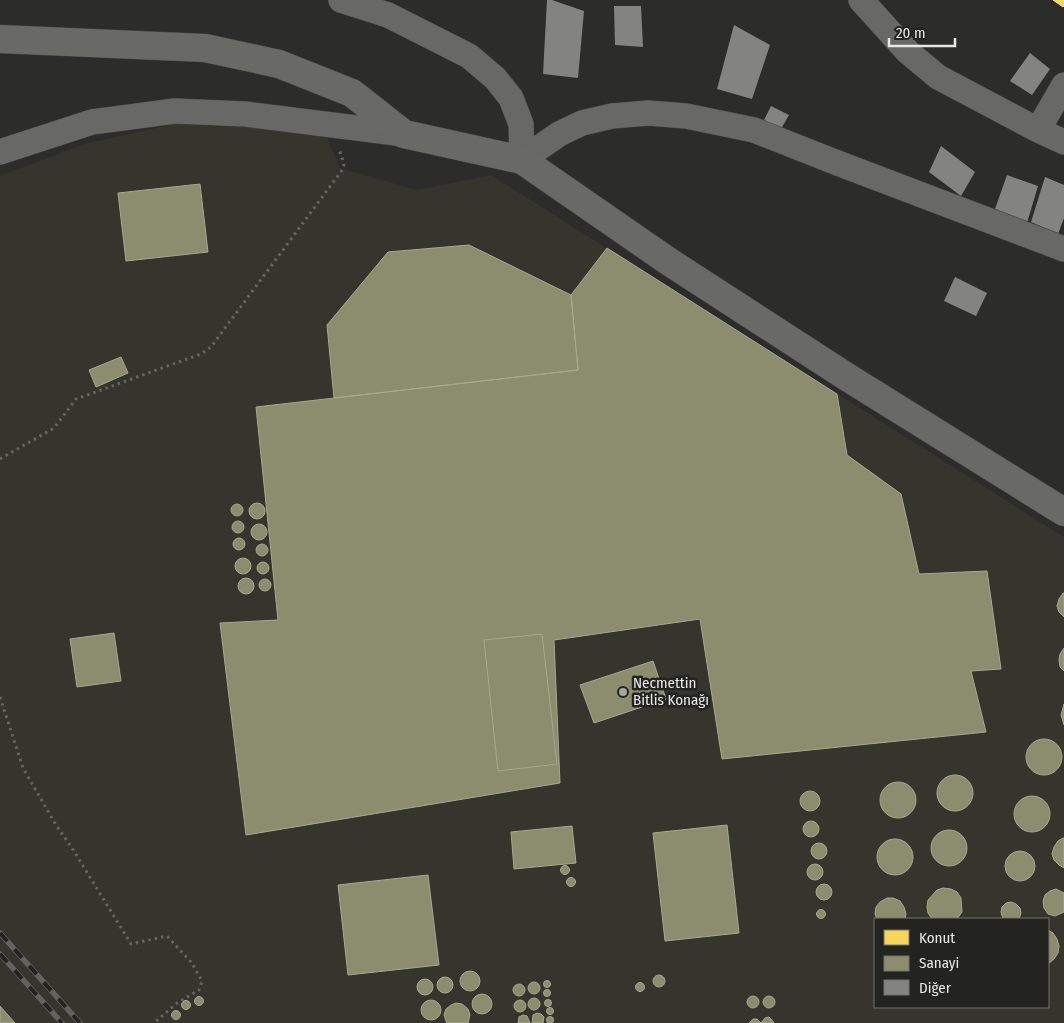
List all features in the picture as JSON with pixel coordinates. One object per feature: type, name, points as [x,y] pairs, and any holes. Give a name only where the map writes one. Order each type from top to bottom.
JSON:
[{"type":"main road","points":[[0,39],[206,48],[279,64],[352,93],[404,134],[522,160],[684,272],[1064,512]]},
{"type":"street","points":[[341,0],[388,15],[469,56],[495,78],[511,98],[520,124],[522,160]]},
{"type":"street","points":[[861,0],[908,52],[938,76],[1064,142]]},
{"type":"street","points":[[1038,130],[1064,85]]},
{"type":"street","points":[[0,152],[92,122],[175,111],[245,114],[404,134]]},
{"type":"street","points":[[522,160],[559,134],[582,122],[612,116],[648,113],[686,116],[754,130],[1064,249]]},
{"type":"path","points":[[0,459],[54,428],[76,399],[201,354],[211,347],[343,169],[344,164],[330,124]]},
{"type":"path","points":[[0,697],[23,768],[56,825],[131,944],[167,936],[192,963],[202,981],[199,990],[177,1003],[154,1023]]},
{"type":"shaded area","points":[[200,118],[325,133],[340,168],[417,190],[491,175],[1064,537],[1064,1023],[0,1023],[0,176],[85,144]]},
{"type":"building: Konut","points":[[1053,0],[1064,0],[1064,6],[1063,7]]},
{"type":"building: Sanayi","points":[[200,184],[208,252],[126,261],[118,193]]},
{"type":"building: Sanayi","points":[[469,245],[571,295],[578,370],[334,398],[327,325],[388,252]]},
{"type":"building: Sanayi","points":[[607,248],[837,394],[847,455],[901,494],[919,574],[987,571],[1001,669],[971,671],[986,732],[722,759],[700,619],[554,640],[560,783],[246,835],[220,623],[278,620],[256,407],[578,370],[571,295]]},
{"type":"building: Sanayi","points":[[121,357],[128,373],[96,387],[89,370]]},
{"type":"building: Sanayi","points":[[257,503],[265,511],[257,519],[249,511]]},
{"type":"building: Sanayi","points":[[235,504],[239,504],[243,510],[239,516],[235,516],[231,512],[231,508]]},
{"type":"building: Sanayi","points":[[236,521],[240,521],[244,527],[240,533],[236,533],[232,529],[232,525]]},
{"type":"building: Sanayi","points":[[259,524],[267,532],[259,540],[251,532]]},
{"type":"building: Sanayi","points":[[241,538],[244,539],[244,549],[237,550],[234,549],[233,542],[234,539]]},
{"type":"building: Sanayi","points":[[264,544],[267,545],[267,555],[260,556],[257,555],[256,548],[257,545]]},
{"type":"building: Sanayi","points":[[243,558],[251,566],[243,574],[235,566]]},
{"type":"building: Sanayi","points":[[265,562],[268,563],[268,573],[261,574],[258,573],[257,566],[258,563]]},
{"type":"building: Sanayi","points":[[246,578],[254,586],[246,594],[238,586]]},
{"type":"building: Sanayi","points":[[267,579],[270,580],[270,590],[263,591],[260,590],[259,583],[260,580]]},
{"type":"building: Sanayi","points":[[1063,593],[1064,617],[1059,612],[1057,606]]},
{"type":"building: Sanayi","points":[[114,633],[121,681],[77,687],[70,639]]},
{"type":"building: Sanayi","points":[[542,634],[557,764],[498,771],[484,640]]},
{"type":"building: Sanayi","points":[[1064,648],[1064,671],[1060,667],[1059,660]]},
{"type":"building: Sanayi","name":"Necmettin Bitlis Konağı","points":[[653,661],[666,699],[594,723],[580,685]]},
{"type":"building: Sanayi","points":[[1064,704],[1064,725],[1061,715]]},
{"type":"building: Sanayi","points":[[1044,739],[1051,740],[1057,744],[1061,750],[1061,764],[1057,770],[1051,774],[1044,775],[1037,774],[1031,770],[1027,764],[1026,757],[1027,750],[1031,744],[1037,740]]},
{"type":"building: Sanayi","points":[[955,775],[962,776],[968,780],[972,786],[972,800],[968,806],[962,810],[955,811],[948,810],[942,806],[938,800],[937,793],[938,786],[942,780],[948,776]]},
{"type":"building: Sanayi","points":[[898,782],[905,783],[911,787],[915,793],[915,807],[911,813],[905,817],[898,818],[891,817],[885,813],[881,807],[880,800],[881,793],[885,787],[891,783]]},
{"type":"building: Sanayi","points":[[810,791],[817,794],[820,801],[817,808],[810,811],[803,808],[800,801],[803,794]]},
{"type":"building: Sanayi","points":[[1032,796],[1039,797],[1045,801],[1049,807],[1049,821],[1045,827],[1039,831],[1032,832],[1025,831],[1019,827],[1015,821],[1014,814],[1015,807],[1019,801],[1025,797]]},
{"type":"building: Sanayi","points":[[811,821],[819,829],[811,837],[803,829]]},
{"type":"building: Sanayi","points":[[727,825],[739,933],[665,941],[653,833]]},
{"type":"building: Sanayi","points":[[572,826],[576,863],[514,869],[511,832]]},
{"type":"building: Sanayi","points":[[949,830],[956,831],[962,835],[966,841],[966,855],[962,861],[956,865],[949,866],[942,865],[936,861],[932,855],[931,848],[932,841],[936,835],[942,831]]},
{"type":"building: Sanayi","points":[[1063,838],[1064,868],[1054,860],[1052,854],[1058,841]]},
{"type":"building: Sanayi","points":[[895,839],[902,840],[908,844],[912,850],[912,864],[908,870],[902,874],[895,875],[888,874],[882,870],[878,864],[877,857],[878,850],[882,844],[888,840]]},
{"type":"building: Sanayi","points":[[819,843],[827,851],[819,859],[811,851]]},
{"type":"building: Sanayi","points":[[1020,851],[1031,855],[1035,866],[1031,877],[1020,881],[1009,877],[1005,866],[1009,855]]},
{"type":"building: Sanayi","points":[[815,864],[823,872],[815,880],[807,872]]},
{"type":"building: Sanayi","points":[[565,865],[570,870],[565,875],[560,870]]},
{"type":"building: Sanayi","points":[[428,875],[439,965],[348,975],[338,885]]},
{"type":"building: Sanayi","points":[[571,877],[576,882],[571,887],[566,882]]},
{"type":"building: Sanayi","points":[[824,884],[832,892],[824,900],[816,892]]},
{"type":"building: Sanayi","points":[[943,888],[957,892],[961,898],[962,912],[958,918],[931,918],[928,913],[928,900],[937,890]]},
{"type":"building: Sanayi","points":[[1056,889],[1064,893],[1064,912],[1055,916],[1048,914],[1044,908],[1043,901],[1045,895]]},
{"type":"building: Sanayi","points":[[887,898],[900,901],[904,907],[905,918],[877,918],[876,907]]},
{"type":"building: Sanayi","points":[[1011,902],[1020,908],[1019,918],[1003,918],[1002,907],[1006,903]]},
{"type":"building: Sanayi","points":[[821,910],[825,914],[821,918],[817,914]]},
{"type":"building: Sanayi","points":[[1049,931],[1057,939],[1059,946],[1058,953],[1049,963]]},
{"type":"building: Sanayi","points":[[470,971],[477,974],[480,981],[477,988],[470,991],[463,988],[460,981],[463,974]]},
{"type":"building: Sanayi","points":[[661,975],[664,976],[664,986],[657,987],[654,986],[653,979],[654,976]]},
{"type":"building: Sanayi","points":[[445,977],[453,985],[445,993],[437,985]]},
{"type":"building: Sanayi","points":[[425,979],[433,987],[425,995],[417,987]]},
{"type":"building: Sanayi","points":[[547,980],[551,984],[547,988],[543,984]]},
{"type":"building: Sanayi","points":[[532,982],[536,982],[540,988],[536,994],[532,994],[528,990],[528,986]]},
{"type":"building: Sanayi","points":[[640,982],[645,987],[640,992],[635,987]]},
{"type":"building: Sanayi","points":[[517,984],[521,984],[525,990],[521,996],[517,996],[513,992],[513,988]]},
{"type":"building: Sanayi","points":[[547,989],[551,993],[547,997],[543,993]]},
{"type":"building: Sanayi","points":[[482,994],[489,997],[492,1004],[489,1011],[482,1014],[475,1011],[472,1004],[475,997]]},
{"type":"building: Sanayi","points":[[751,996],[755,996],[759,1002],[755,1008],[751,1008],[747,1004],[747,1000]]},
{"type":"building: Sanayi","points":[[767,996],[771,996],[775,1002],[771,1008],[767,1008],[763,1004],[763,1000]]},
{"type":"building: Sanayi","points":[[199,997],[203,1001],[199,1005],[195,1001]]},
{"type":"building: Sanayi","points":[[532,998],[536,998],[540,1004],[536,1010],[532,1010],[528,1006],[528,1002]]},
{"type":"building: Sanayi","points":[[548,999],[552,1003],[548,1007],[544,1003]]},
{"type":"building: Sanayi","points":[[186,1000],[191,1005],[186,1010],[181,1005]]},
{"type":"building: Sanayi","points":[[431,1000],[438,1003],[441,1010],[438,1017],[431,1020],[424,1017],[421,1010],[424,1003]]},
{"type":"building: Sanayi","points":[[522,1000],[525,1001],[525,1011],[518,1012],[515,1011],[514,1004],[515,1001]]},
{"type":"building: Sanayi","points":[[456,1003],[462,1004],[468,1009],[470,1015],[468,1023],[447,1023],[444,1015],[446,1009]]},
{"type":"building: Sanayi","points":[[0,1006],[15,1023],[0,1023]]},
{"type":"building: Sanayi","points":[[550,1007],[554,1011],[550,1015],[546,1011]]},
{"type":"building: Sanayi","points":[[176,1010],[181,1015],[176,1020],[171,1015]]},
{"type":"building: Sanayi","points":[[537,1013],[544,1017],[543,1023],[532,1023],[533,1015]]},
{"type":"building: Sanayi","points":[[527,1016],[530,1023],[518,1023],[519,1017]]},
{"type":"building: Sanayi","points":[[550,1017],[553,1020],[550,1023],[547,1020]]},
{"type":"building: Sanayi","points":[[769,1017],[774,1023],[761,1023],[765,1018]]},
{"type":"building: Sanayi","points":[[753,1019],[757,1019],[761,1023],[749,1023]]},
{"type":"building: Diğer","points":[[547,0],[584,11],[578,78],[543,74]]},
{"type":"building: Diğer","points":[[614,6],[641,6],[643,47],[615,45]]},
{"type":"building: Diğer","points":[[734,25],[770,45],[752,99],[717,89]]},
{"type":"building: Diğer","points":[[1030,53],[1050,69],[1032,95],[1010,81]]},
{"type":"building: Diğer","points":[[771,106],[789,115],[781,129],[764,120]]},
{"type":"building: Diğer","points":[[941,146],[975,172],[961,196],[929,172]]},
{"type":"building: Diğer","points":[[1007,175],[1038,186],[1027,223],[995,209]]},
{"type":"building: Diğer","points":[[1045,177],[1064,185],[1064,218],[1058,234],[1031,222]]},
{"type":"building: Diğer","points":[[955,277],[987,293],[976,316],[944,301]]},
{"type":"railway","points":[[0,933],[80,1023]]},
{"type":"railway","points":[[0,954],[62,1023]]},
{"type":"place","name":"Necmettin Bitlis Konağı","points":[[623,692]]}]
